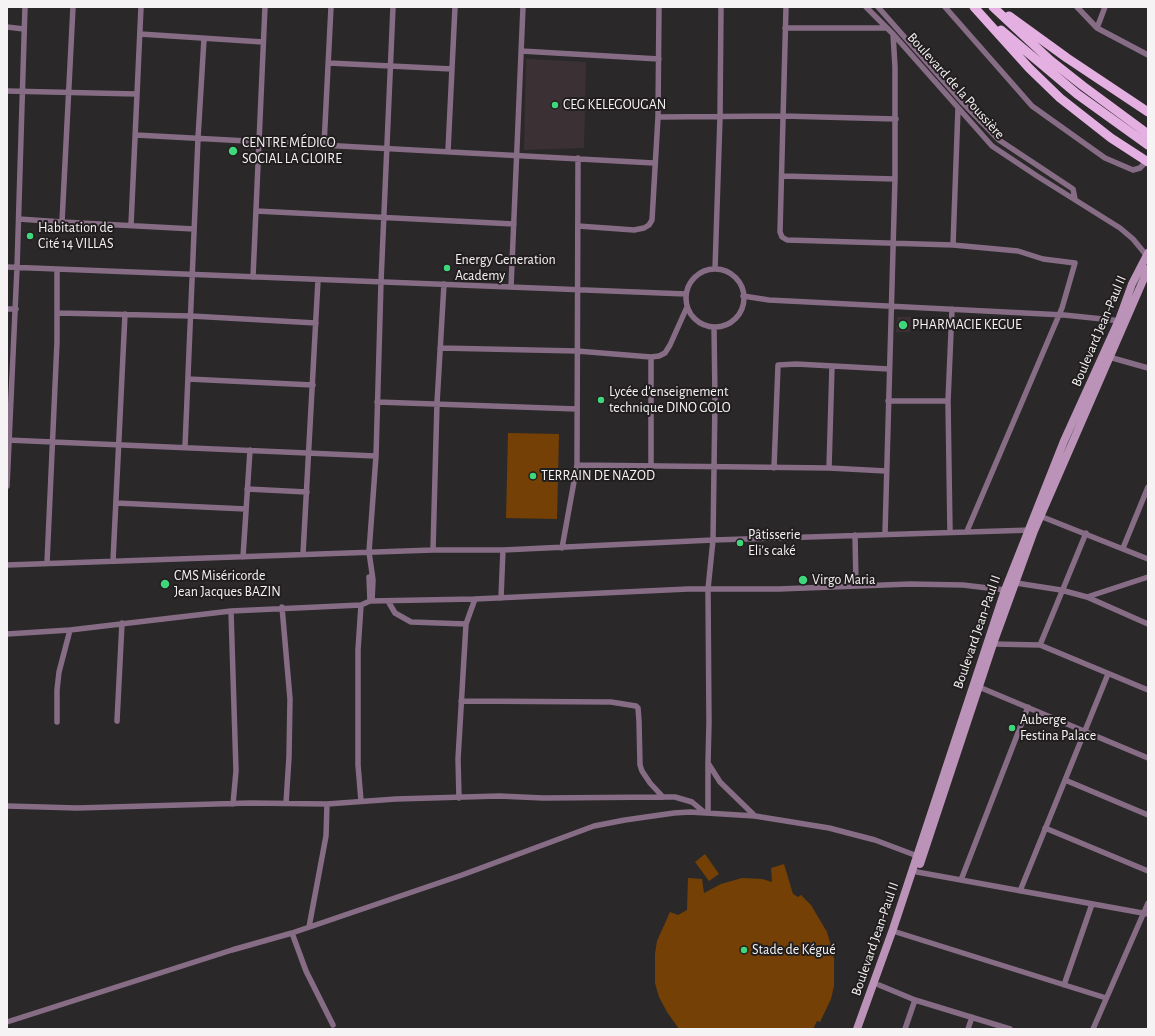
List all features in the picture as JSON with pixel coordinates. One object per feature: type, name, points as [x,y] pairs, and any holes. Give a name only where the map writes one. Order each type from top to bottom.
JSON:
[{"type":"main road","points":[[975,7],[1029,68],[1060,98],[1111,138],[1147,161]]},
{"type":"main road","points":[[975,7],[1148,145]]},
{"type":"main road","points":[[993,7],[1080,90],[1148,134]]},
{"type":"main road","points":[[996,7],[1067,58],[1148,112]]},
{"type":"main road","name":"Boulevard Jean-Paul II","points":[[857,1029],[920,856],[993,644],[1016,583],[1031,530],[1040,516],[1109,357],[1122,321],[1132,284],[1147,255]]},
{"type":"main road","name":"Boulevard Jean-Paul II","points":[[862,1029],[879,985],[917,872],[920,856],[1005,590],[1031,530],[1064,441],[1148,270]]},
{"type":"street","points":[[7,486],[8,440],[18,268],[25,7]]},
{"type":"street","points":[[62,222],[70,93],[73,7]]},
{"type":"street","points":[[131,226],[141,7]]},
{"type":"street","points":[[253,277],[265,7]]},
{"type":"street","points":[[324,145],[331,7]]},
{"type":"street","points":[[371,601],[373,580],[369,552],[376,456],[381,282],[393,7]]},
{"type":"street","points":[[448,151],[455,7]]},
{"type":"street","points":[[511,287],[523,7]]},
{"type":"street","points":[[578,226],[634,230],[644,228],[649,225],[652,220],[654,163],[658,117],[659,7]]},
{"type":"street","points":[[715,269],[720,117],[721,7]]},
{"type":"street","points":[[786,7],[780,232],[782,237],[787,240],[952,245],[1018,251],[1043,259],[1075,263],[1059,315],[967,531]]},
{"type":"street","name":"Boulevard de la Poussière","points":[[866,7],[893,34],[992,146],[1120,228],[1134,239],[1147,255]]},
{"type":"street","name":"Boulevard de la Poussière","points":[[878,7],[961,101],[999,140],[1073,190],[1075,199]]},
{"type":"street","points":[[945,7],[1032,106],[1105,158],[1133,170],[1140,168],[1147,161]]},
{"type":"street","points":[[1077,7],[1097,28],[1147,53]]},
{"type":"street","points":[[1097,28],[1105,7]]},
{"type":"street","points":[[7,28],[24,29]]},
{"type":"street","points":[[785,28],[887,28]]},
{"type":"street","points":[[885,534],[896,119],[895,49],[893,34],[898,28]]},
{"type":"street","points":[[140,34],[263,42]]},
{"type":"street","points":[[185,447],[198,138],[204,39]]},
{"type":"street","points":[[521,52],[659,59]]},
{"type":"street","points":[[329,63],[452,69]]},
{"type":"street","points":[[7,91],[137,94]]},
{"type":"street","points":[[952,245],[958,108]]},
{"type":"street","points":[[658,117],[783,116],[896,119]]},
{"type":"street","points":[[136,135],[654,163]]},
{"type":"street","points":[[562,548],[577,465],[578,158]]},
{"type":"street","points":[[782,176],[895,179]]},
{"type":"street","points":[[256,211],[384,216],[514,224]]},
{"type":"street","points":[[19,219],[194,229]]},
{"type":"street","points":[[7,267],[686,294]]},
{"type":"street","points":[[715,269],[731,274],[742,287],[744,296],[743,305],[739,314],[733,321],[724,326],[714,327],[697,321],[691,315],[687,307],[686,294],[693,279],[706,270],[715,269]]},
{"type":"street","points":[[47,563],[58,313],[57,270]]},
{"type":"street","points":[[303,554],[318,280]]},
{"type":"street","points":[[433,550],[436,403],[444,284]]},
{"type":"street","points":[[744,296],[769,300],[1059,315],[1122,321]]},
{"type":"street","points":[[440,348],[577,351],[651,357],[659,356],[665,353],[687,307]]},
{"type":"street","points":[[7,309],[16,309]]},
{"type":"street","points":[[950,532],[948,401],[952,310]]},
{"type":"street","points":[[58,313],[191,316],[316,323]]},
{"type":"street","points":[[113,561],[125,314]]},
{"type":"street","points":[[706,812],[708,763],[708,589],[713,540],[714,327]]},
{"type":"street","points":[[651,357],[651,466]]},
{"type":"street","points":[[1109,357],[1148,368]]},
{"type":"street","points":[[774,468],[778,365],[796,364],[889,369]]},
{"type":"street","points":[[829,468],[832,366]]},
{"type":"street","points":[[188,379],[313,385]]},
{"type":"street","points":[[888,401],[948,401]]},
{"type":"street","points":[[377,402],[576,409]]},
{"type":"street","points":[[8,440],[376,456]]},
{"type":"street","points":[[244,556],[250,450]]},
{"type":"street","points":[[577,465],[829,468],[886,471]]},
{"type":"street","points":[[1123,548],[1148,487]]},
{"type":"street","points":[[247,489],[307,492]]},
{"type":"street","points":[[116,503],[246,509]]},
{"type":"street","points":[[1040,516],[1086,533],[1148,559]]},
{"type":"street","points":[[7,565],[433,550],[562,548],[713,540],[1031,530]]},
{"type":"street","points":[[1040,645],[1061,590],[1086,533]]},
{"type":"street","points":[[855,535],[856,585]]},
{"type":"street","points":[[501,598],[503,550]]},
{"type":"street","points":[[1087,597],[1148,577]]},
{"type":"street","points":[[1016,583],[1061,590],[1087,597],[1148,624]]},
{"type":"street","points":[[7,634],[70,630],[231,611],[282,607],[360,605],[371,601],[475,599],[708,589],[779,589],[856,585],[935,584],[1005,590]]},
{"type":"street","points":[[459,798],[458,759],[466,624],[475,599]]},
{"type":"street","points":[[388,601],[395,613],[411,622],[466,624]]},
{"type":"street","points":[[360,605],[358,650],[358,766],[361,801]]},
{"type":"street","points":[[282,607],[290,699],[289,757],[286,803]]},
{"type":"street","points":[[231,611],[236,771],[233,804]]},
{"type":"street","points":[[117,722],[122,623]]},
{"type":"street","points":[[57,722],[57,690],[59,672],[70,630]]},
{"type":"street","points":[[993,644],[1040,645],[1148,690]]},
{"type":"street","points":[[1020,891],[1108,674]]},
{"type":"street","points":[[979,687],[1148,758]]},
{"type":"street","points":[[461,701],[611,702],[636,706],[638,708],[640,732],[640,765],[650,783],[663,797]]},
{"type":"street","points":[[961,880],[1028,707]]},
{"type":"street","points":[[708,763],[720,782],[755,816]]},
{"type":"street","points":[[1065,780],[1148,815]]},
{"type":"street","points":[[7,806],[77,808],[286,803],[327,804],[361,801],[459,798],[675,797],[692,802],[706,812]]},
{"type":"street","points":[[309,926],[326,836],[327,804]]},
{"type":"street","points":[[7,1022],[232,950],[292,933],[462,875],[594,826],[674,813],[706,812],[755,816],[829,828],[875,840],[920,856]]},
{"type":"street","points":[[1045,828],[1148,871]]},
{"type":"street","points":[[917,872],[1146,913]]},
{"type":"street","points":[[1093,1029],[1146,913],[1148,903]]},
{"type":"street","points":[[1064,985],[1092,904]]},
{"type":"street","points":[[896,932],[1106,998]]},
{"type":"street","points":[[292,933],[306,971],[333,1025]]},
{"type":"street","points":[[879,985],[915,1000],[1010,1029]]},
{"type":"street","points":[[905,1029],[915,1000]]},
{"type":"street","points":[[968,1029],[972,1017]]},
{"type":"shaded area","name":"CEG KELEGOUGAN","points":[[526,59],[586,62],[584,148],[524,150]]},
{"type":"shaded area","name":"PHARMACIE KEGUE","points":[[897,317],[911,317],[910,332],[896,332]]},
{"type":"shaded area","name":"TERRAIN DE NAZOD","points":[[508,433],[559,434],[557,519],[506,518]]},
{"type":"shaded area","points":[[705,854],[719,874],[709,881],[695,862]]},
{"type":"shaded area","name":"Stade de Kégué","points":[[784,864],[793,894],[798,897],[801,895],[811,905],[827,932],[834,959],[834,986],[831,999],[820,1022],[817,1021],[813,1029],[679,1029],[659,997],[655,983],[655,954],[657,941],[670,912],[678,915],[687,910],[688,878],[702,879],[704,893],[721,884],[742,878],[762,879],[772,882],[771,868]]},
{"type":"place","name":"CEG KELEGOUGAN","points":[[555,105]]},
{"type":"place","name":"CENTRE MÉDICO SOCIAL LA GLOIRE","points":[[233,151]]},
{"type":"place","name":"Habitation de Cité 14 VILLAS","points":[[30,236]]},
{"type":"place","name":"Energy Generation Academy","points":[[447,268]]},
{"type":"place","name":"PHARMACIE KEGUE","points":[[903,325]]},
{"type":"place","name":"Lycée d'enseignement technique DINO GOLO","points":[[601,400]]},
{"type":"place","name":"TERRAIN DE NAZOD","points":[[533,476]]},
{"type":"place","name":"Pâtisserie Eli's caké","points":[[740,543]]},
{"type":"place","name":"Virgo Maria","points":[[803,580]]},
{"type":"place","name":"CMS Miséricorde Jean Jacques BAZIN","points":[[165,584]]},
{"type":"place","name":"Auberge Festina Palace","points":[[1012,728]]},
{"type":"place","name":"Stade de Kégué","points":[[744,950]]}]
